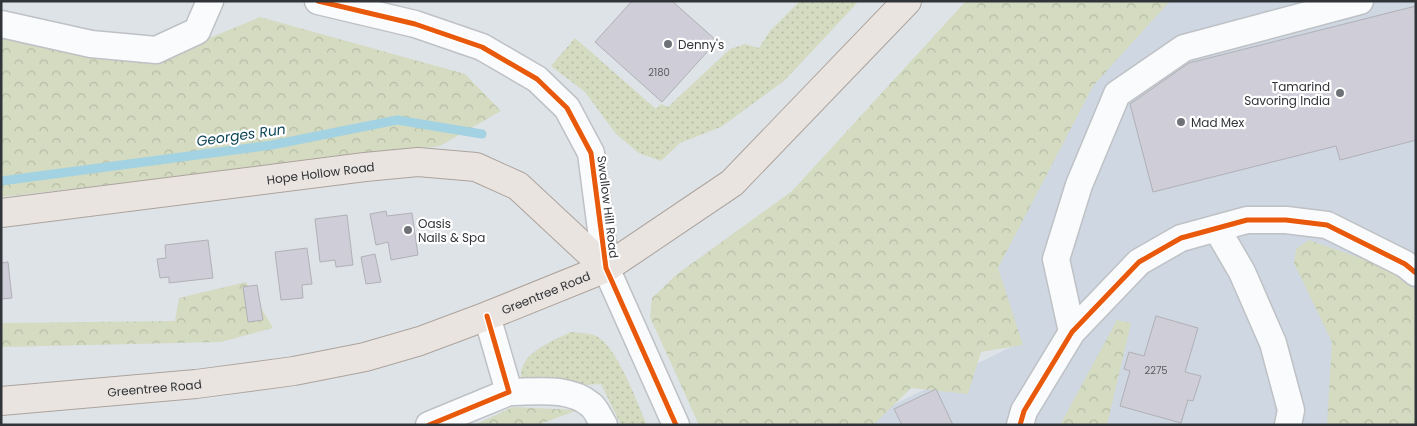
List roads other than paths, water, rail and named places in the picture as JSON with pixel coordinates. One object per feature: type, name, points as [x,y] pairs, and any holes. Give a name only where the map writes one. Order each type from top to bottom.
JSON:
[{"type":"main road","name":"Greentree Road","points":[[1,401],[196,384],[294,372],[365,357],[420,341],[606,268],[732,183],[907,1]]},
{"type":"main road","name":"Hope Hollow Road","points":[[1,213],[365,167],[418,162],[476,167],[518,186],[606,268]]},
{"type":"street","points":[[1,24],[90,44],[156,50],[197,31],[210,1]]},
{"type":"street","name":"Swallow Hill Road","points":[[318,1],[415,24],[474,44],[537,79],[567,108],[591,153],[606,268],[676,425]]},
{"type":"street","points":[[1072,332],[1056,259],[1078,185],[1117,94],[1184,48],[1360,1]]},
{"type":"street","points":[[1020,425],[1024,411],[1072,332],[1139,262],[1180,238],[1247,220],[1286,220],[1327,225],[1412,266]]},
{"type":"street","points":[[1217,229],[1242,272],[1273,343],[1292,410],[1288,425]]},
{"type":"street","points":[[487,316],[509,392]]},
{"type":"street","points":[[429,425],[509,392],[553,391],[576,396],[592,405],[604,425]]},
{"type":"waterway","name":"Georges Run","points":[[1,181],[272,145],[397,120],[482,134]]},
{"type":"place","name":"Denny's","points":[[668,44]]},
{"type":"place","name":"Tamarind Savoring India","points":[[1340,93]]},
{"type":"place","name":"Mad Mex","points":[[1181,122]]},
{"type":"place","name":"Oasis Nails & Spa","points":[[408,230]]}]
